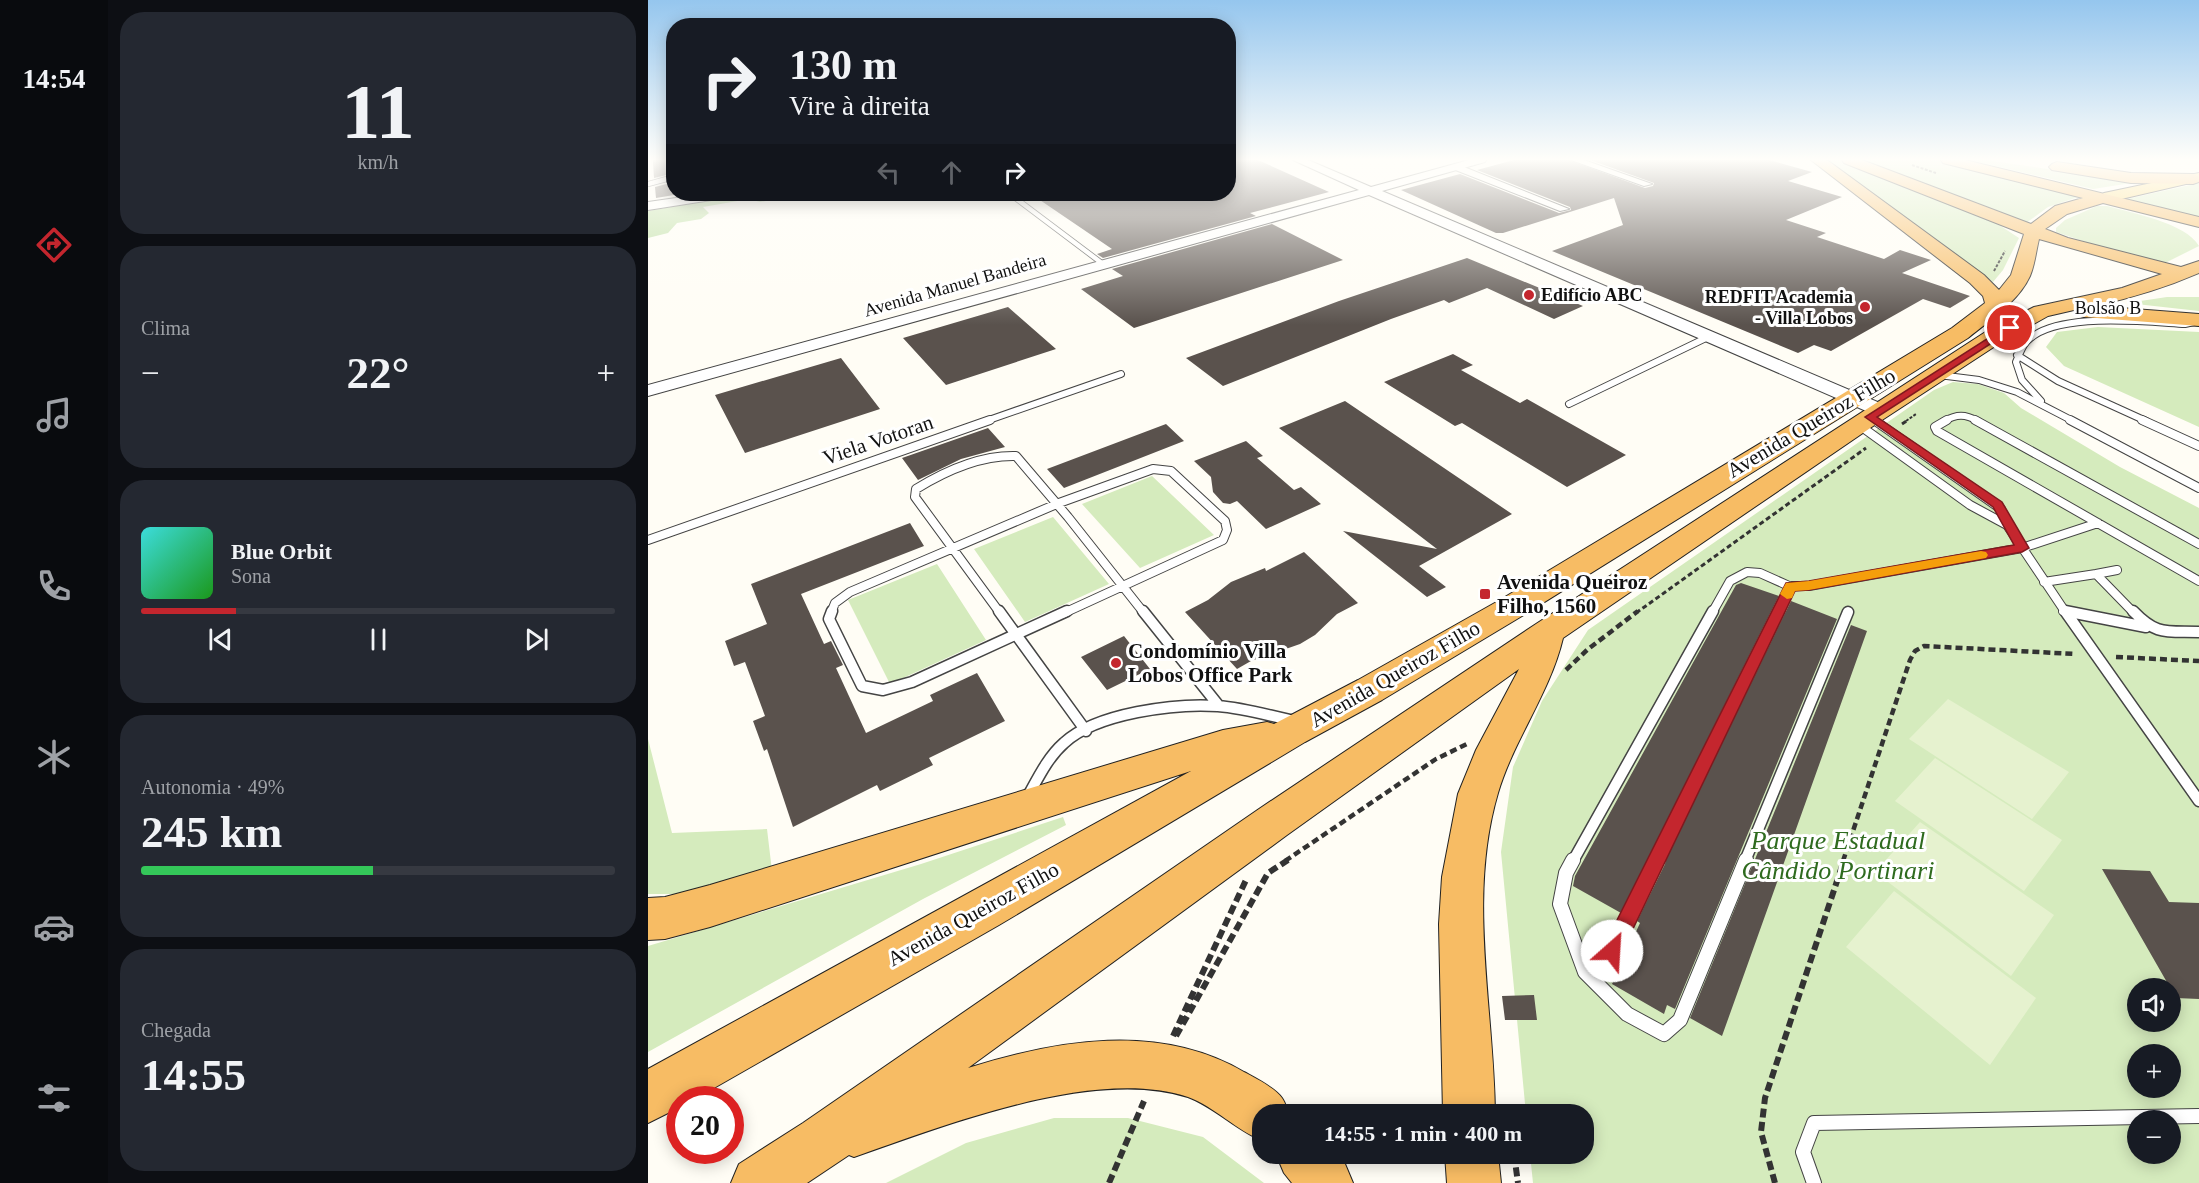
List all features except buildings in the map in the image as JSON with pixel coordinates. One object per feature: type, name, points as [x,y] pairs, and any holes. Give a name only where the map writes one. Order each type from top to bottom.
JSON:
[{"type":"highway","points":[[1892,215],[1977,279],[1992,294],[1996,305]]},
{"type":"highway","points":[[1991,215],[2095,252],[2194,273]]},
{"type":"highway","points":[[2034,232],[2051,215]]},
{"type":"highway","points":[[2164,215],[2199,231]]},
{"type":"highway","points":[[2172,215],[2199,222]]},
{"type":"highway","name":"Avenida Queiroz Filho","points":[[648,1097],[983,910],[1511,608],[1868,418],[1960,333],[2008,294],[2020,276],[2034,232]]},
{"type":"highway","name":"Avenida Queiroz Filho","points":[[758,1183],[822,1142],[1273,822],[1548,632],[1995,336],[2041,311],[2127,293],[2194,273]]},
{"type":"highway","points":[[2041,311],[2199,320]]},
{"type":"highway","points":[[1469,1104],[1461,924],[1463,877],[1478,794],[1495,750],[1540,662],[1548,632]]},
{"type":"highway","points":[[648,920],[710,906],[1222,745],[1301,728]]},
{"type":"highway","points":[[822,1142],[945,1101],[1033,1075],[1108,1066],[1158,1067],[1186,1072],[1235,1095],[1252,1107]]},
{"type":"highway","points":[[1311,1164],[1326,1183]]},
{"type":"highway","points":[[1473,1164],[1474,1183]]},
{"type":"street","name":"Avenida Manuel Bandeira","points":[[648,391],[1279,215]]},
{"type":"street","points":[[1428,215],[1708,337],[1868,418]]},
{"type":"lane","points":[[1038,215],[1103,264]]},
{"type":"lane","name":"Bolsão B","points":[[2017,355],[2024,344],[2038,334],[2070,321],[2185,324],[2199,320]]},
{"type":"lane","points":[[1569,404],[1708,337]]},
{"type":"lane","points":[[2045,405],[2022,380],[2016,367],[2017,355],[2058,381],[2199,446]]},
{"type":"lane","name":"Viela Votoran","points":[[648,540],[1121,375]]},
{"type":"lane","points":[[1936,375],[1963,377],[1997,385],[2045,405],[2199,488]]},
{"type":"lane","points":[[2199,544],[1968,416],[1955,415],[1935,427],[1937,431],[2199,581]]},
{"type":"lane","points":[[1868,418],[1970,505],[2007,525]]},
{"type":"lane","points":[[1868,418],[1998,505],[2004,513],[2007,525],[2063,611],[2199,801]]},
{"type":"lane","points":[[1086,731],[915,497],[916,489],[927,481],[995,456],[1016,456],[1059,503],[1122,586],[1219,706]]},
{"type":"lane","points":[[1153,468],[1171,471],[1225,521],[1227,530],[1223,540],[912,682],[883,690],[862,686],[829,619],[835,603],[850,592],[1059,503],[1153,468]]},
{"type":"lane","points":[[1848,612],[1680,1020],[1664,1034],[1627,1014],[1585,972],[1560,904],[1566,873],[1730,581],[1740,573],[1762,572],[1791,586],[1809,586],[2022,548],[2098,523]]},
{"type":"lane","points":[[2044,582],[2117,570]]},
{"type":"lane","points":[[2096,574],[2148,627]]},
{"type":"lane","points":[[1585,972],[1612,951],[1791,586]]},
{"type":"lane","points":[[2063,611],[2159,631],[2199,632]]},
{"type":"lane","points":[[1022,807],[1048,761],[1071,737],[1115,719],[1170,707],[1219,706],[1301,728]]},
{"type":"lane","points":[[1814,1183],[1803,1152],[1814,1123],[2199,1116]]},
{"type":"path","points":[[1977,279],[1994,271],[2009,244]]},
{"type":"path","points":[[1564,671],[1587,650],[1672,586],[1868,418]]},
{"type":"path","points":[[1775,1183],[1761,1132],[1765,1098],[1910,660],[1915,651],[1924,646],[2199,661]]},
{"type":"path","points":[[1158,1067],[1268,873],[1436,759],[1476,740],[1495,750]]},
{"type":"path","points":[[1109,1183],[1158,1067],[1250,871]]},
{"type":"path","points":[[1515,1164],[1518,1183]]},
{"type":"green space","points":[[648,215],[706,215],[701,219],[677,223],[668,233],[648,238]]},
{"type":"green space","points":[[1902,215],[1977,215],[1996,223],[2019,238],[2003,270],[1993,282]]},
{"type":"green space","points":[[2005,215],[2037,215],[2026,223]]},
{"type":"green space","points":[[2076,215],[2141,215],[2183,231],[2199,246],[2165,263],[2104,248],[2056,232],[2056,228],[2065,220]]},
{"type":"green space","points":[[2167,297],[2199,297],[2199,311],[2127,303]]},
{"type":"green space","points":[[2098,327],[2199,332],[2199,427],[2064,366],[2046,347],[2057,332]]},
{"type":"green space","name":"Parque Estadual Cândido Portinari","points":[[1953,382],[1978,384],[2004,393],[2021,408],[2120,467],[2199,508],[2199,1183],[1533,1183],[1531,1164],[1594,1164],[1594,1104],[1525,1104],[1501,852],[1513,767],[1542,701],[1588,630],[1934,390]]},
{"type":"green space","points":[[1152,476],[1214,535],[1140,568],[1082,504]]},
{"type":"green space","points":[[1053,517],[1109,584],[1025,622],[974,549]]},
{"type":"green space","points":[[937,564],[986,640],[890,684],[848,600]]},
{"type":"green space","points":[[1948,699],[2069,772],[2032,819],[1909,739]]},
{"type":"green space","points":[[648,739],[672,833],[767,829],[772,871],[697,894],[648,894]]},
{"type":"green space","points":[[1935,758],[2062,840],[2024,891],[1895,801]]},
{"type":"green space","points":[[1063,817],[1066,825],[923,899],[648,1052],[648,946],[921,864]]},
{"type":"green space","points":[[1920,822],[2054,915],[2011,976],[1875,872]]},
{"type":"green space","points":[[1894,891],[2036,998],[1990,1065],[1846,947]]},
{"type":"green space","points":[[1054,1118],[1128,1118],[1203,1137],[1264,1183],[886,1183],[966,1143]]},
{"type":"slow traffic","points":[[1787,594],[1791,586],[1809,586],[1981,555]]},
{"type":"place","name":"Edifício ABC","points":[[1529,295]]},
{"type":"place","name":"REDFIT Academia - Villa Lobos","points":[[1865,307]]},
{"type":"place","name":"Avenida Queiroz Filho, 1560","points":[[1485,594]]},
{"type":"place","name":"Condomínio Villa Lobos Office Park","points":[[1116,663]]},
{"type":"route","points":[[1612,951],[1791,586],[1809,586],[2022,548],[2007,525],[2004,513],[1998,505],[1870,417],[2010,328]]}]
